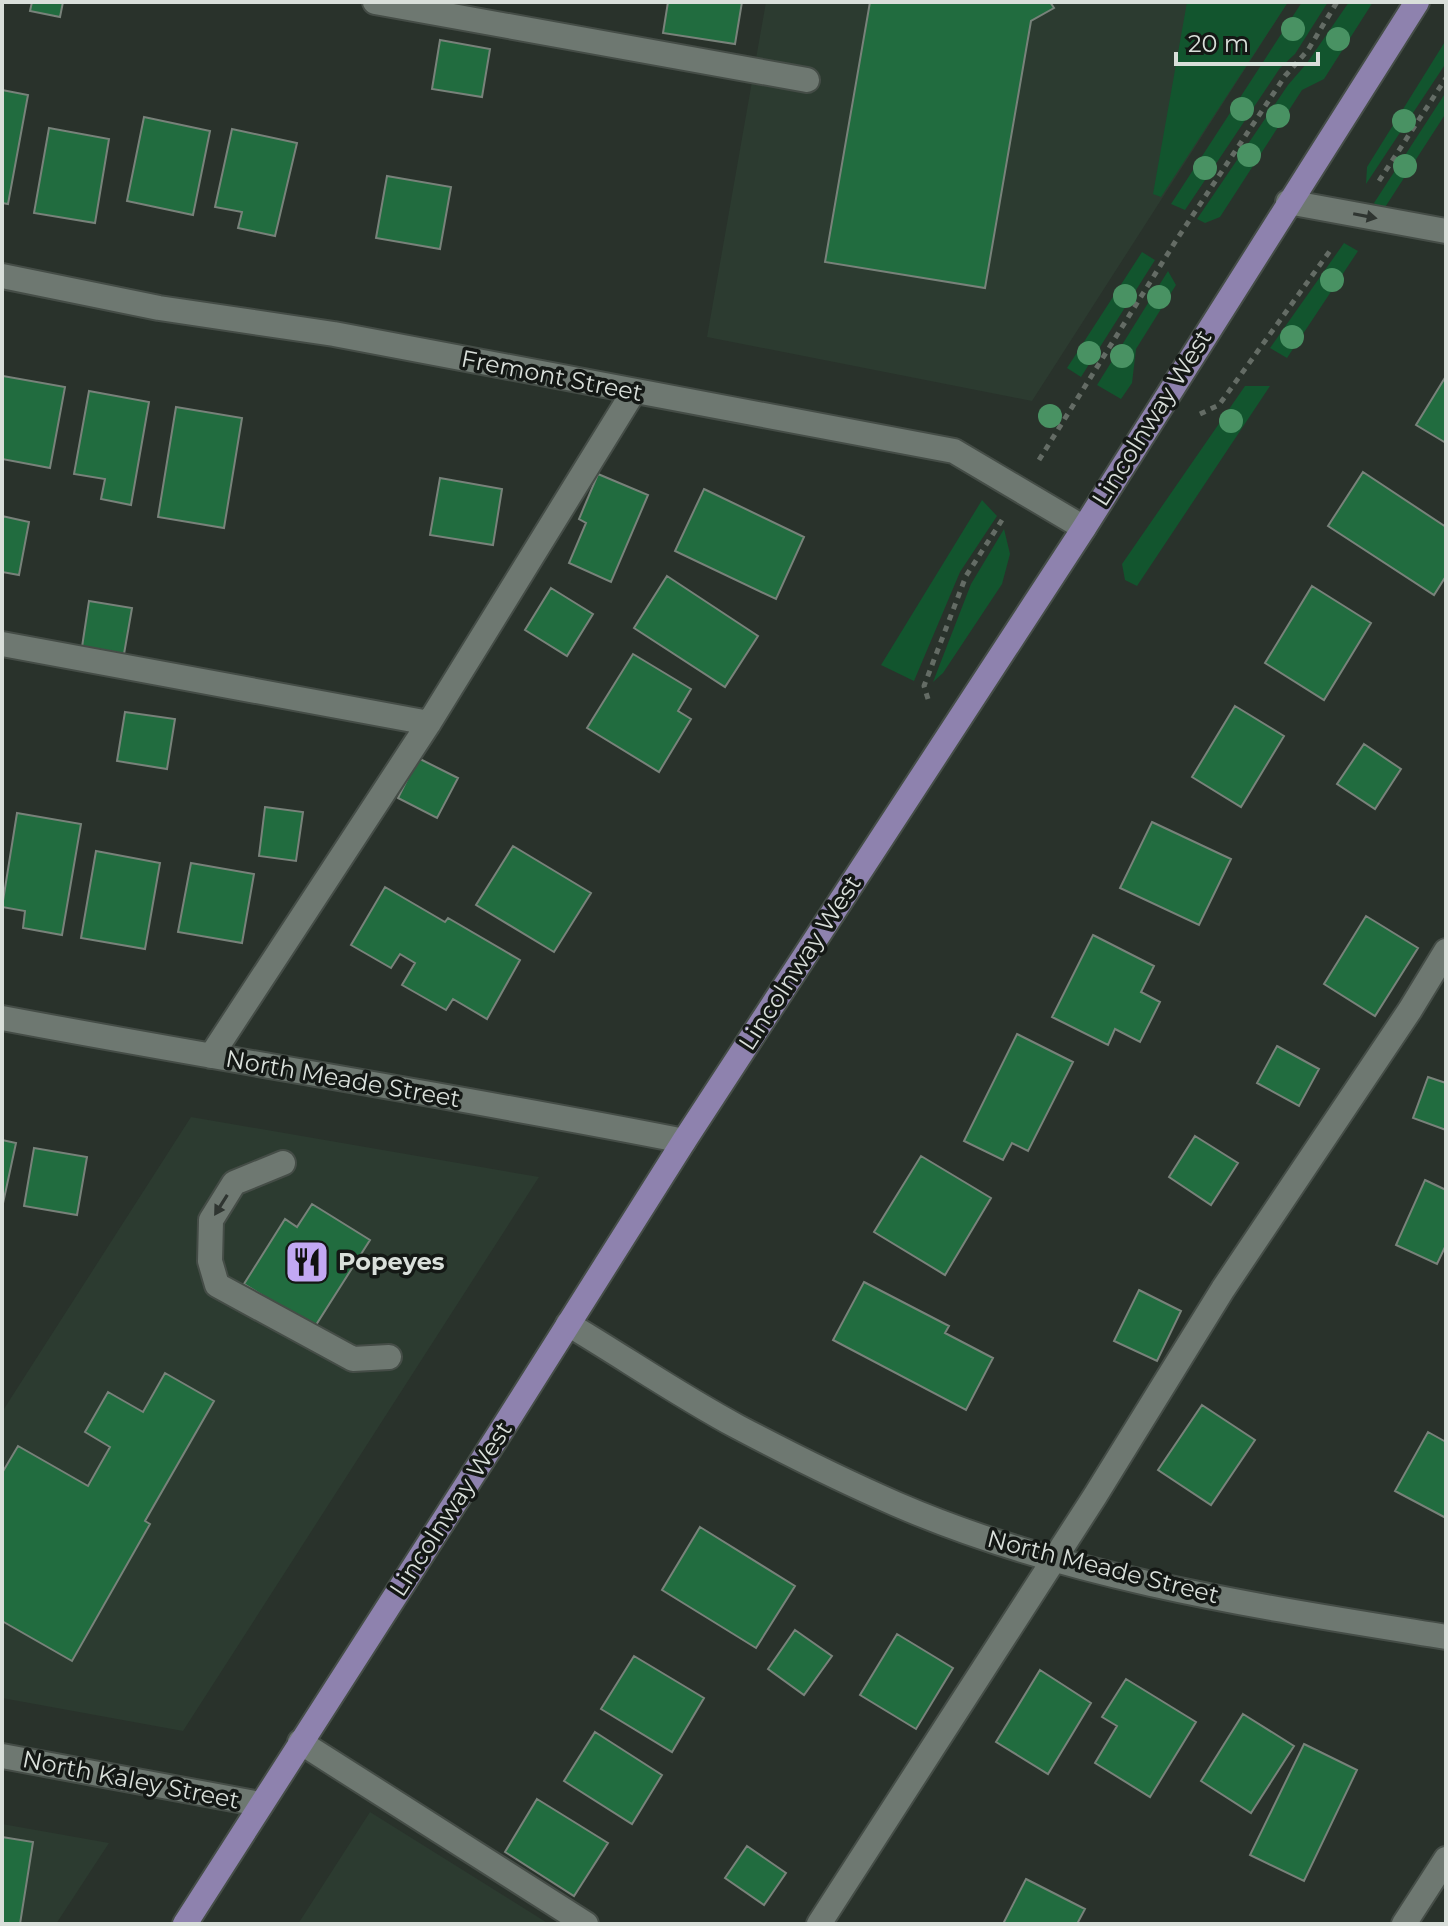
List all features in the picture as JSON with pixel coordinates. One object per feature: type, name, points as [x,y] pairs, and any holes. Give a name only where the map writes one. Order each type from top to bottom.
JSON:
[{"type":"main road","name":"Lincolnway West","points":[[185,1924],[684,1141],[1084,528],[1417,2]]},
{"type":"street","points":[[375,2],[807,80]]},
{"type":"street","points":[[1288,202],[1446,231]]},
{"type":"street","name":"Fremont Street","points":[[2,276],[159,308],[334,334],[954,451],[1084,528]]},
{"type":"street","points":[[211,1056],[429,723],[634,391]]},
{"type":"street","points":[[2,644],[429,723]]},
{"type":"street","points":[[819,1924],[1223,1289],[1410,1010],[1446,951]]},
{"type":"street","name":"North Meade Street","points":[[2,1018],[684,1141]]},
{"type":"street","points":[[283,1163],[234,1183],[211,1220],[210,1261],[217,1285],[353,1359],[389,1357]]},
{"type":"street","name":"North Meade Street","points":[[568,1324],[737,1427],[896,1504],[1006,1545],[1054,1559],[1277,1610],[1446,1637]]},
{"type":"street","points":[[300,1742],[586,1924]]},
{"type":"street","name":"North Kaley Street","points":[[2,1756],[260,1804]]},
{"type":"street","points":[[1404,1924],[1446,1859]]},
{"type":"path","points":[[1040,458],[1177,239],[1285,76],[1308,50],[1337,2]]},
{"type":"path","points":[[1191,419],[1219,405],[1356,214],[1446,78]]},
{"type":"path","points":[[924,686],[966,576],[1002,519]]},
{"type":"shaded area","points":[[766,2],[1288,2],[1032,401],[707,337]]},
{"type":"shaded area","points":[[191,1117],[539,1177],[183,1731],[2,1698],[2,1412]]},
{"type":"shaded area","points":[[370,1812],[549,1924],[298,1924]]},
{"type":"shaded area","points":[[2,1824],[109,1843],[56,1924],[2,1924]]},
{"type":"green space","points":[[1187,2],[1288,2],[1161,197],[1153,194]]},
{"type":"green space","points":[[1302,2],[1328,2],[1185,210],[1171,204]]},
{"type":"green space","points":[[1349,2],[1373,2],[1324,79],[1302,90],[1220,217],[1205,223],[1197,219],[1288,85]]},
{"type":"green space","points":[[1446,40],[1446,63],[1366,184],[1367,167]]},
{"type":"green space","points":[[1446,92],[1446,113],[1382,212],[1374,203]]},
{"type":"green space","points":[[1344,243],[1358,251],[1287,358],[1270,348]]},
{"type":"green space","points":[[1142,252],[1155,260],[1081,377],[1067,368]]},
{"type":"green space","points":[[1168,271],[1176,285],[1136,349],[1132,383],[1121,399],[1097,385]]},
{"type":"green space","points":[[1245,386],[1270,386],[1137,586],[1125,580],[1122,564]]},
{"type":"green space","points":[[982,500],[997,516],[960,572],[914,681],[881,665]]},
{"type":"green space","points":[[1004,529],[1010,554],[1002,584],[943,673],[933,682],[971,584]]},
{"type":"building","points":[[32,2],[63,2],[60,17],[30,11]]},
{"type":"building","points":[[668,2],[742,2],[735,44],[663,33]]},
{"type":"building","points":[[870,2],[1050,2],[1054,8],[1031,21],[985,288],[825,262]]},
{"type":"building","points":[[440,40],[490,49],[482,97],[432,89]]},
{"type":"building","points":[[2,90],[28,95],[8,204],[2,203]]},
{"type":"building","points":[[144,117],[210,131],[193,215],[127,201]]},
{"type":"building","points":[[49,128],[109,139],[95,223],[34,213]]},
{"type":"building","points":[[232,129],[297,143],[275,236],[238,228],[242,212],[215,207]]},
{"type":"building","points":[[387,176],[451,187],[440,249],[376,238]]},
{"type":"building","points":[[3,376],[65,387],[50,468],[2,459]]},
{"type":"building","points":[[1446,376],[1446,443],[1416,425]]},
{"type":"building","points":[[89,391],[149,402],[131,505],[101,499],[105,479],[74,474]]},
{"type":"building","points":[[176,407],[242,418],[224,528],[158,517]]},
{"type":"building","points":[[1363,472],[1446,527],[1446,576],[1434,595],[1328,526]]},
{"type":"building","points":[[598,474],[648,495],[611,582],[569,563],[586,523],[579,519]]},
{"type":"building","points":[[440,478],[502,489],[493,545],[430,535]]},
{"type":"building","points":[[704,489],[804,537],[776,599],[675,551]]},
{"type":"building","points":[[2,516],[29,522],[19,575],[2,572]]},
{"type":"building","points":[[667,576],[758,636],[725,687],[634,628]]},
{"type":"building","points":[[1312,586],[1371,623],[1324,700],[1265,663]]},
{"type":"building","points":[[551,588],[593,614],[567,656],[525,630]]},
{"type":"building","points":[[89,601],[132,608],[124,654],[82,647]]},
{"type":"building","points":[[633,654],[691,689],[678,711],[691,719],[659,772],[587,728]]},
{"type":"building","points":[[1235,706],[1284,736],[1241,807],[1192,777]]},
{"type":"building","points":[[125,712],[175,719],[167,769],[117,761]]},
{"type":"building","points":[[1364,744],[1401,769],[1375,809],[1337,784]]},
{"type":"building","points":[[418,758],[458,778],[437,818],[398,798]]},
{"type":"building","points":[[265,807],[303,812],[296,861],[259,856]]},
{"type":"building","points":[[17,813],[81,824],[62,935],[23,928],[25,911],[2,907]]},
{"type":"building","points":[[1152,822],[1231,859],[1199,925],[1120,888]]},
{"type":"building","points":[[513,846],[591,893],[554,952],[476,905]]},
{"type":"building","points":[[96,851],[160,863],[145,949],[81,938]]},
{"type":"building","points":[[191,863],[254,874],[242,943],[178,932]]},
{"type":"building","points":[[385,887],[445,922],[448,918],[520,960],[487,1019],[453,999],[446,1010],[402,985],[415,963],[400,954],[391,968],[351,945]]},
{"type":"building","points":[[1366,916],[1418,948],[1375,1016],[1324,984]]},
{"type":"building","points":[[1093,935],[1154,966],[1141,992],[1160,1002],[1140,1042],[1115,1029],[1108,1045],[1052,1017]]},
{"type":"building","points":[[1017,1034],[1073,1062],[1028,1151],[1012,1143],[1003,1160],[964,1141]]},
{"type":"building","points":[[1277,1046],[1319,1069],[1299,1106],[1257,1083]]},
{"type":"building","points":[[1428,1077],[1446,1083],[1446,1130],[1413,1118]]},
{"type":"building","points":[[1195,1136],[1238,1163],[1211,1205],[1169,1177]]},
{"type":"building","points":[[2,1140],[16,1143],[2,1208]]},
{"type":"building","points":[[34,1148],[87,1157],[77,1215],[24,1206]]},
{"type":"building","points":[[921,1156],[991,1198],[945,1275],[874,1232]]},
{"type":"building","points":[[1425,1180],[1446,1190],[1446,1245],[1437,1264],[1396,1245]]},
{"type":"building","name":"Popeyes","points":[[312,1204],[370,1240],[314,1328],[244,1284],[285,1219],[297,1227]]},
{"type":"building","points":[[864,1282],[949,1326],[945,1333],[993,1358],[966,1410],[833,1340]]},
{"type":"building","points":[[1139,1290],[1181,1311],[1157,1361],[1114,1341]]},
{"type":"building","points":[[165,1373],[214,1401],[145,1521],[150,1524],[72,1661],[2,1621],[2,1473],[18,1446],[88,1486],[110,1447],[85,1432],[108,1392],[143,1412]]},
{"type":"building","points":[[1202,1405],[1255,1440],[1211,1505],[1158,1470]]},
{"type":"building","points":[[1428,1432],[1446,1442],[1446,1518],[1395,1491]]},
{"type":"building","points":[[700,1527],[795,1586],[756,1648],[662,1590]]},
{"type":"building","points":[[795,1630],[832,1656],[804,1695],[768,1669]]},
{"type":"building","points":[[897,1634],[953,1668],[916,1729],[860,1695]]},
{"type":"building","points":[[634,1656],[704,1698],[672,1752],[601,1709]]},
{"type":"building","points":[[1040,1670],[1091,1703],[1048,1774],[996,1742]]},
{"type":"building","points":[[1126,1679],[1196,1722],[1150,1797],[1095,1763],[1117,1726],[1102,1717]]},
{"type":"building","points":[[1243,1714],[1294,1746],[1251,1813],[1201,1781]]},
{"type":"building","points":[[595,1732],[662,1775],[632,1824],[564,1781]]},
{"type":"building","points":[[1304,1744],[1357,1770],[1304,1881],[1250,1855]]},
{"type":"building","points":[[537,1799],[608,1843],[574,1896],[505,1852]]},
{"type":"building","points":[[2,1837],[33,1842],[20,1924],[2,1924]]},
{"type":"building","points":[[747,1846],[786,1873],[764,1905],[725,1878]]},
{"type":"building","points":[[1026,1879],[1085,1909],[1077,1924],[1003,1924]]},
{"type":"place","name":"Popeyes","points":[[307,1262]]}]
